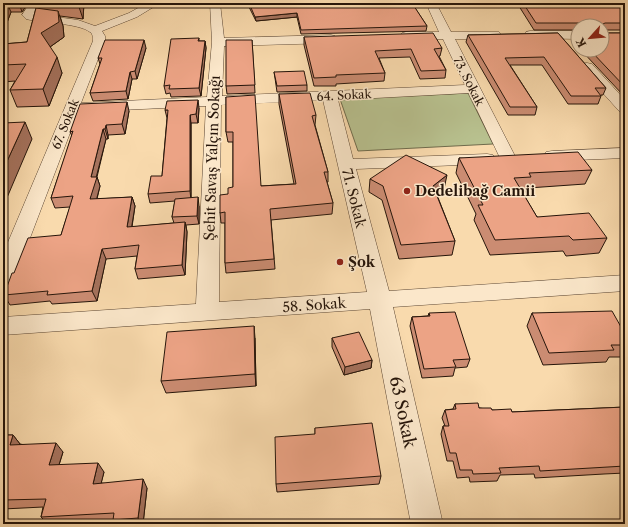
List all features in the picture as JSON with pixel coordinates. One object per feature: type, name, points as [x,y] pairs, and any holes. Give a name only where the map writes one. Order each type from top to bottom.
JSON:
[{"type":"street","points":[[35,3],[28,12],[30,17],[78,24],[95,30],[133,15],[155,3]]},
{"type":"street","name":"Şehit Savaş Yalçın Sokağı","points":[[206,312],[214,101],[218,42],[215,3]]},
{"type":"street","name":"73. Sokak","points":[[431,3],[473,88],[523,157]]},
{"type":"street","name":"67. Sokak","points":[[3,280],[99,41],[99,36],[95,30]]},
{"type":"street","points":[[391,37],[506,35]]},
{"type":"street","points":[[521,35],[570,35]]},
{"type":"street","points":[[558,35],[569,47]]},
{"type":"street","points":[[218,42],[344,38]]},
{"type":"street","points":[[579,58],[625,109]]},
{"type":"street","name":"64. Sokak","points":[[72,108],[473,88]]},
{"type":"street","name":"71. Sokak","points":[[329,95],[380,300]]},
{"type":"street","points":[[346,164],[625,153]]},
{"type":"street","name":"58. Sokak","points":[[3,326],[625,283]]},
{"type":"street","name":"63 Sokak","points":[[380,300],[427,524]]},
{"type":"green space","points":[[468,93],[493,144],[358,151],[340,99]]},
{"type":"building","points":[[249,3],[412,3],[427,26],[301,30],[297,13],[255,17]]},
{"type":"building","points":[[523,3],[624,3],[625,23],[610,23],[610,18],[570,18],[570,23],[536,23]]},
{"type":"building","points":[[36,8],[58,11],[59,22],[41,33],[57,57],[43,89],[10,90],[26,64],[3,65],[3,44],[27,42]]},
{"type":"building","points":[[433,33],[442,48],[434,49],[446,70],[421,71],[411,49],[375,51],[385,73],[336,75],[336,77],[314,78],[304,37]]},
{"type":"building","points":[[558,33],[570,47],[570,58],[580,58],[606,88],[595,88],[601,96],[571,96],[544,57],[505,58],[537,107],[510,107],[468,35]]},
{"type":"building","points":[[610,33],[625,33],[625,87],[598,58],[610,58]]},
{"type":"building","points":[[199,38],[198,41],[205,41],[199,88],[169,89],[170,85],[164,86],[171,39]]},
{"type":"building","points":[[105,40],[144,40],[135,71],[130,72],[126,91],[90,93],[102,58],[98,58]]},
{"type":"building","points":[[226,40],[252,40],[255,85],[226,86]]},
{"type":"building","points":[[304,71],[307,85],[277,86],[274,72]]},
{"type":"building","points":[[310,93],[316,115],[312,116],[328,172],[324,172],[333,203],[270,209],[274,259],[225,263],[225,212],[220,213],[220,195],[228,194],[228,188],[233,187],[233,132],[226,132],[226,97],[255,95],[261,186],[296,184],[279,94]]},
{"type":"building","points":[[198,100],[196,114],[190,115],[190,191],[148,194],[151,176],[162,176],[168,110],[165,110],[167,101]]},
{"type":"building","points":[[127,102],[122,124],[106,125],[105,129],[103,129],[91,177],[97,177],[90,199],[132,197],[127,227],[185,222],[182,265],[135,269],[139,245],[102,249],[92,291],[47,295],[48,291],[4,295],[28,238],[61,235],[73,196],[51,198],[73,131],[70,132],[80,104]]},
{"type":"building","points":[[25,122],[3,170],[3,123]]},
{"type":"building","points":[[578,152],[592,170],[529,173],[531,177],[514,178],[537,217],[589,213],[607,238],[573,240],[569,236],[495,240],[478,205],[483,205],[459,158]]},
{"type":"building","points":[[406,155],[447,175],[433,186],[455,241],[401,245],[383,186],[370,179]]},
{"type":"building","points":[[198,197],[197,216],[172,217],[175,199]]},
{"type":"building","points":[[612,311],[625,334],[625,345],[611,345],[614,350],[549,353],[532,313]]},
{"type":"building","points":[[455,312],[470,359],[453,360],[456,367],[424,369],[412,317],[430,316],[429,313]]},
{"type":"building","points":[[254,326],[255,374],[161,381],[167,332]]},
{"type":"building","points":[[359,332],[372,360],[345,367],[332,338]]},
{"type":"building","points":[[478,403],[479,408],[491,408],[492,410],[511,409],[512,412],[625,407],[625,466],[540,471],[539,466],[499,468],[501,473],[473,474],[472,470],[460,470],[456,453],[450,453],[443,426],[449,426],[445,410],[456,409],[455,404]]},
{"type":"building","points":[[372,423],[381,476],[276,484],[275,437],[315,434],[315,428]]},
{"type":"building","points":[[3,435],[13,435],[10,445],[56,443],[49,465],[98,463],[93,484],[143,479],[138,518],[113,520],[114,513],[41,517],[46,499],[3,500]]},
{"type":"place","name":"Dedelibağ Camii","points":[[407,191]]},
{"type":"place","name":"Şok","points":[[340,262]]}]
